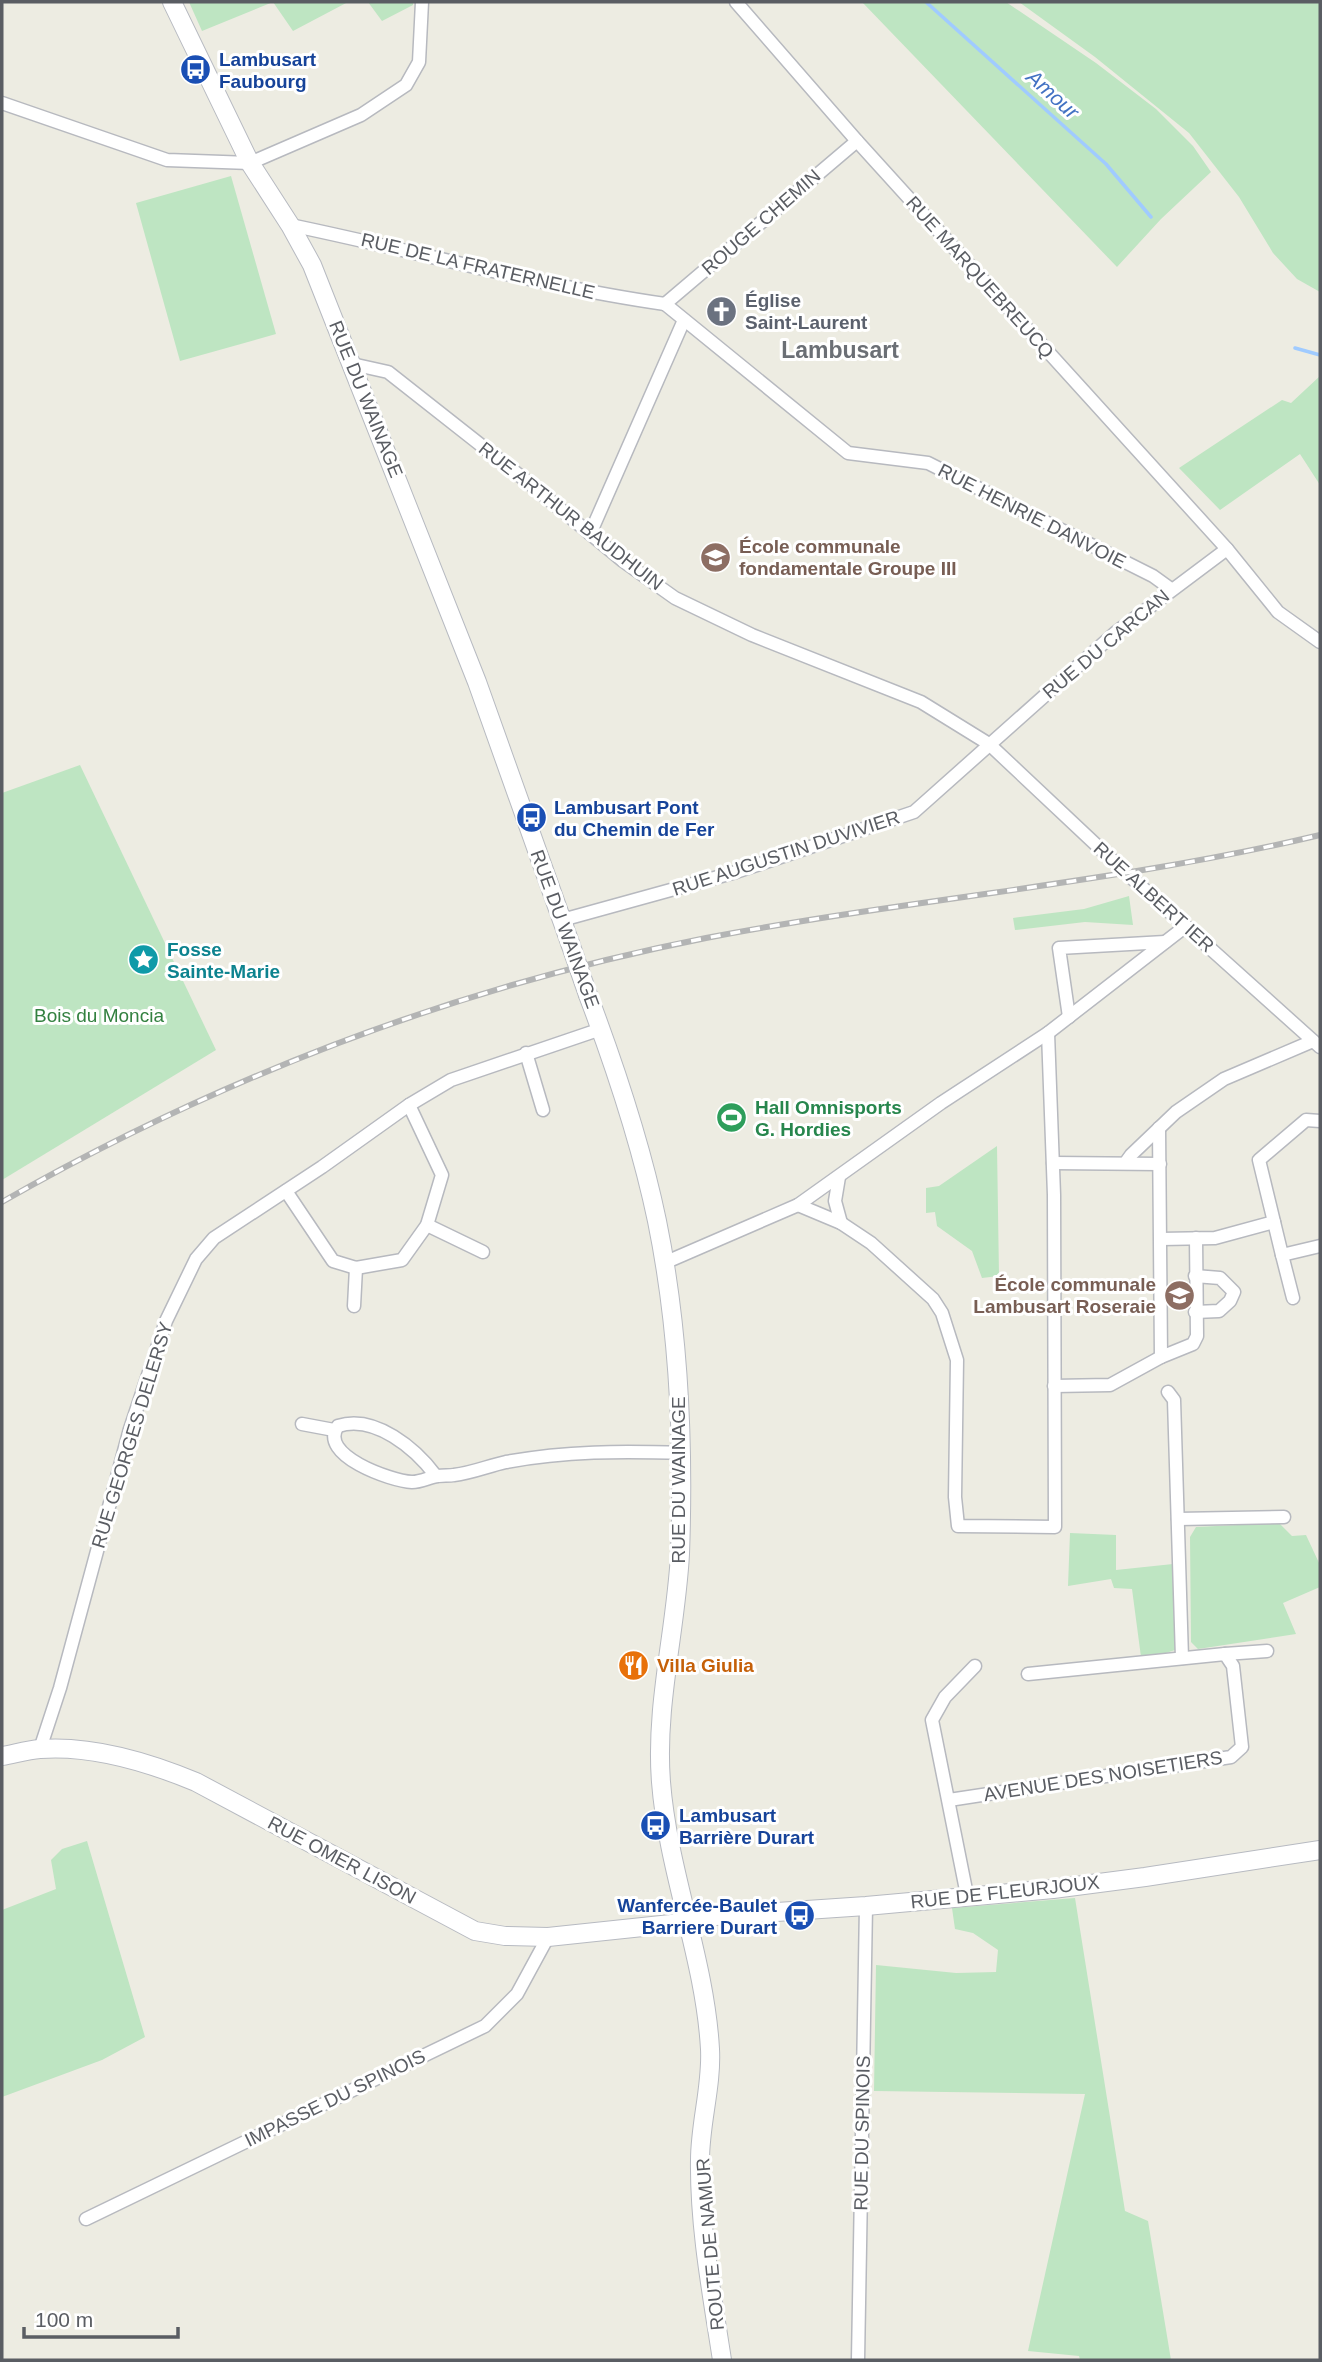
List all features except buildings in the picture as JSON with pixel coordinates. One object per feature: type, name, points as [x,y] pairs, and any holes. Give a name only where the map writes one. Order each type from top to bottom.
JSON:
[{"type":"main road","name":"RUE DU WAINAGE","points":[[172,2],[250,163],[312,265],[477,682],[624,1094],[657,1219],[680,1399],[680,1557],[662,1719],[661,1782],[670,1841],[688,1919]]},
{"type":"main road","name":"RUE OMER LISON","points":[[2,1756],[40,1749],[92,1751],[167,1771],[196,1782],[475,1931],[505,1936],[548,1937],[671,1924],[688,1919]]},
{"type":"main road","name":"RUE DE FLEURJOUX","points":[[688,1919],[866,1906],[1118,1881],[1320,1850]]},
{"type":"main road","name":"ROUTE DE NAMUR","points":[[688,1919],[701,1981],[710,2049],[709,2086],[700,2157],[702,2201],[722,2360]]},
{"type":"street","points":[[2,103],[167,160],[250,163],[361,115],[406,85],[419,62],[422,2]]},
{"type":"street","name":"RUE MARQUEBREUCQ","points":[[736,2],[857,141],[1227,549],[1278,612],[1320,642]]},
{"type":"street","name":"ROUGE CHEMIN","points":[[666,304],[857,141]]},
{"type":"street","name":"RUE DE LA FRATERNELLE","points":[[290,225],[387,245],[465,266],[614,297],[666,304]]},
{"type":"street","name":"RUE HENRIE DANVOIE","points":[[666,304],[848,453],[928,463],[1153,576],[1171,589]]},
{"type":"street","points":[[590,534],[684,320]]},
{"type":"street","name":"RUE ARTHUR BAUDHUIN","points":[[352,363],[388,372],[645,578],[691,607],[752,635],[920,702],[989,744]]},
{"type":"street","name":"RUE DU CARCAN","points":[[989,744],[1115,633],[1227,549]]},
{"type":"street","name":"RUE AUGUSTIN DUVIVIER","points":[[562,920],[736,872],[914,812],[989,744]]},
{"type":"street","name":"RUE ALBERT IER","points":[[989,744],[1317,1044]]},
{"type":"street","points":[[664,1263],[798,1205],[941,1103],[1048,1033],[1186,926]]},
{"type":"street","points":[[1069,1017],[1059,948],[1165,942]]},
{"type":"street","name":"RUE GEORGES DELERSY","points":[[40,1749],[60,1688],[130,1429],[166,1321],[196,1259],[214,1238],[409,1105],[451,1080],[601,1029]]},
{"type":"street","points":[[798,1205],[841,1223],[872,1244],[933,1299],[942,1313],[957,1360],[955,1497],[958,1526],[1055,1527],[1053,1163],[1048,1033]]},
{"type":"street","points":[[1126,1162],[1176,1112],[1224,1079],[1317,1044]]},
{"type":"street","points":[[526,1053],[543,1110]]},
{"type":"street","points":[[286,1191],[333,1261],[356,1268],[401,1260],[427,1225],[443,1175],[409,1105]]},
{"type":"street","points":[[1293,1298],[1259,1160],[1306,1120],[1320,1121]]},
{"type":"street","points":[[1159,1128],[1161,1357]]},
{"type":"street","points":[[1053,1163],[1160,1164]]},
{"type":"street","points":[[839,1177],[835,1201],[841,1223]]},
{"type":"street","points":[[1161,1239],[1215,1238],[1274,1222]]},
{"type":"street","points":[[427,1225],[483,1252]]},
{"type":"street","points":[[1054,1385],[1110,1385],[1161,1357],[1193,1344],[1197,1336],[1195,1238]]},
{"type":"street","points":[[1282,1255],[1320,1246]]},
{"type":"street","points":[[354,1306],[356,1268]]},
{"type":"street","points":[[1195,1276],[1220,1278],[1234,1292],[1230,1301],[1219,1311],[1195,1312]]},
{"type":"street","points":[[1168,1392],[1174,1400],[1182,1658]]},
{"type":"street","points":[[302,1424],[334,1430]]},
{"type":"street","points":[[436,1476],[422,1458],[390,1434],[371,1427],[347,1424],[334,1430],[333,1438],[341,1450],[372,1472],[408,1482],[420,1482],[436,1476],[563,1453],[682,1453]]},
{"type":"street","points":[[1178,1519],[1284,1517]]},
{"type":"street","points":[[1028,1674],[1266,1651]]},
{"type":"street","name":"AVENUE DES NOISETIERS","points":[[949,1800],[1231,1757],[1242,1747],[1233,1666],[1225,1654]]},
{"type":"street","points":[[967,1895],[932,1720],[945,1698],[975,1666]]},
{"type":"street","name":"RUE DU SPINOIS","points":[[858,2360],[866,1906]]},
{"type":"street","name":"IMPASSE DU SPINOIS","points":[[86,2219],[485,2026],[517,1994],[548,1937]]},
{"type":"green space","points":[[189,2],[273,2],[202,31]]},
{"type":"green space","points":[[273,2],[348,2],[293,31]]},
{"type":"green space","points":[[368,2],[413,2],[413,5],[382,21]]},
{"type":"green space","points":[[862,2],[1006,2],[1096,63],[1156,109],[1193,146],[1211,172],[1161,219],[1117,267]]},
{"type":"green space","points":[[1019,2],[1320,2],[1320,292],[1297,279],[1273,253],[1239,197],[1189,133],[1095,57]]},
{"type":"green space","points":[[231,176],[276,334],[180,361],[136,203]]},
{"type":"green space","points":[[1320,376],[1320,485],[1300,454],[1220,510],[1179,468],[1282,400],[1291,403]]},
{"type":"green space","name":"Bois du Moncia","points":[[80,765],[216,1050],[2,1180],[2,793]]},
{"type":"green space","points":[[1129,896],[1133,925],[1085,922],[1015,930],[1013,918],[1084,909]]},
{"type":"green space","points":[[997,1146],[999,1276],[982,1278],[972,1251],[937,1226],[935,1212],[926,1213],[926,1188],[939,1186]]},
{"type":"green space","points":[[1279,1523],[1292,1536],[1306,1535],[1320,1565],[1320,1587],[1283,1603],[1296,1634],[1198,1649],[1191,1642],[1190,1537],[1196,1527]]},
{"type":"green space","points":[[1070,1533],[1116,1535],[1116,1570],[1173,1564],[1175,1650],[1141,1657],[1132,1589],[1114,1588],[1111,1579],[1068,1586]]},
{"type":"green space","points":[[87,1841],[145,2037],[102,2060],[2,2097],[2,1910],[56,1889],[51,1860],[62,1849]]},
{"type":"green space","points":[[1075,1898],[1125,2211],[1148,2221],[1171,2360],[1080,2360],[1079,2356],[1028,2351],[1085,2094],[874,2091],[876,1965],[956,1973],[996,1972],[998,1950],[973,1933],[955,1929],[952,1908]]},
{"type":"waterway","name":"Amour","points":[[926,2],[1106,164],[1151,217]]},
{"type":"waterway","name":"Amour","points":[[1295,348],[1320,355]]},
{"type":"railway","points":[[2,1202],[169,1115],[255,1076],[432,1010],[522,982],[613,958],[706,938],[782,924],[1167,866],[1320,835]]},
{"type":"place","name":"Lambusart Faubourg","points":[[196,70]]},
{"type":"place","name":"Église Saint-Laurent","points":[[722,311]]},
{"type":"place","name":"École communale fondamentale Groupe III","points":[[716,557]]},
{"type":"place","name":"Lambusart Pont du Chemin de Fer","points":[[531,818]]},
{"type":"place","name":"Fosse Sainte-Marie","points":[[144,960]]},
{"type":"place","name":"Hall Omnisports G. Hordies","points":[[732,1118]]},
{"type":"place","name":"École communale Lambusart Roseraie","points":[[1179,1295]]},
{"type":"place","name":"Villa Giulia","points":[[634,1665]]},
{"type":"place","name":"Lambusart Barrière Durart","points":[[656,1826]]},
{"type":"place","name":"Wanfercée-Baulet Barriere Durart","points":[[800,1916]]},
{"type":"district","name":"Lambusart","points":[[840,350]]}]
